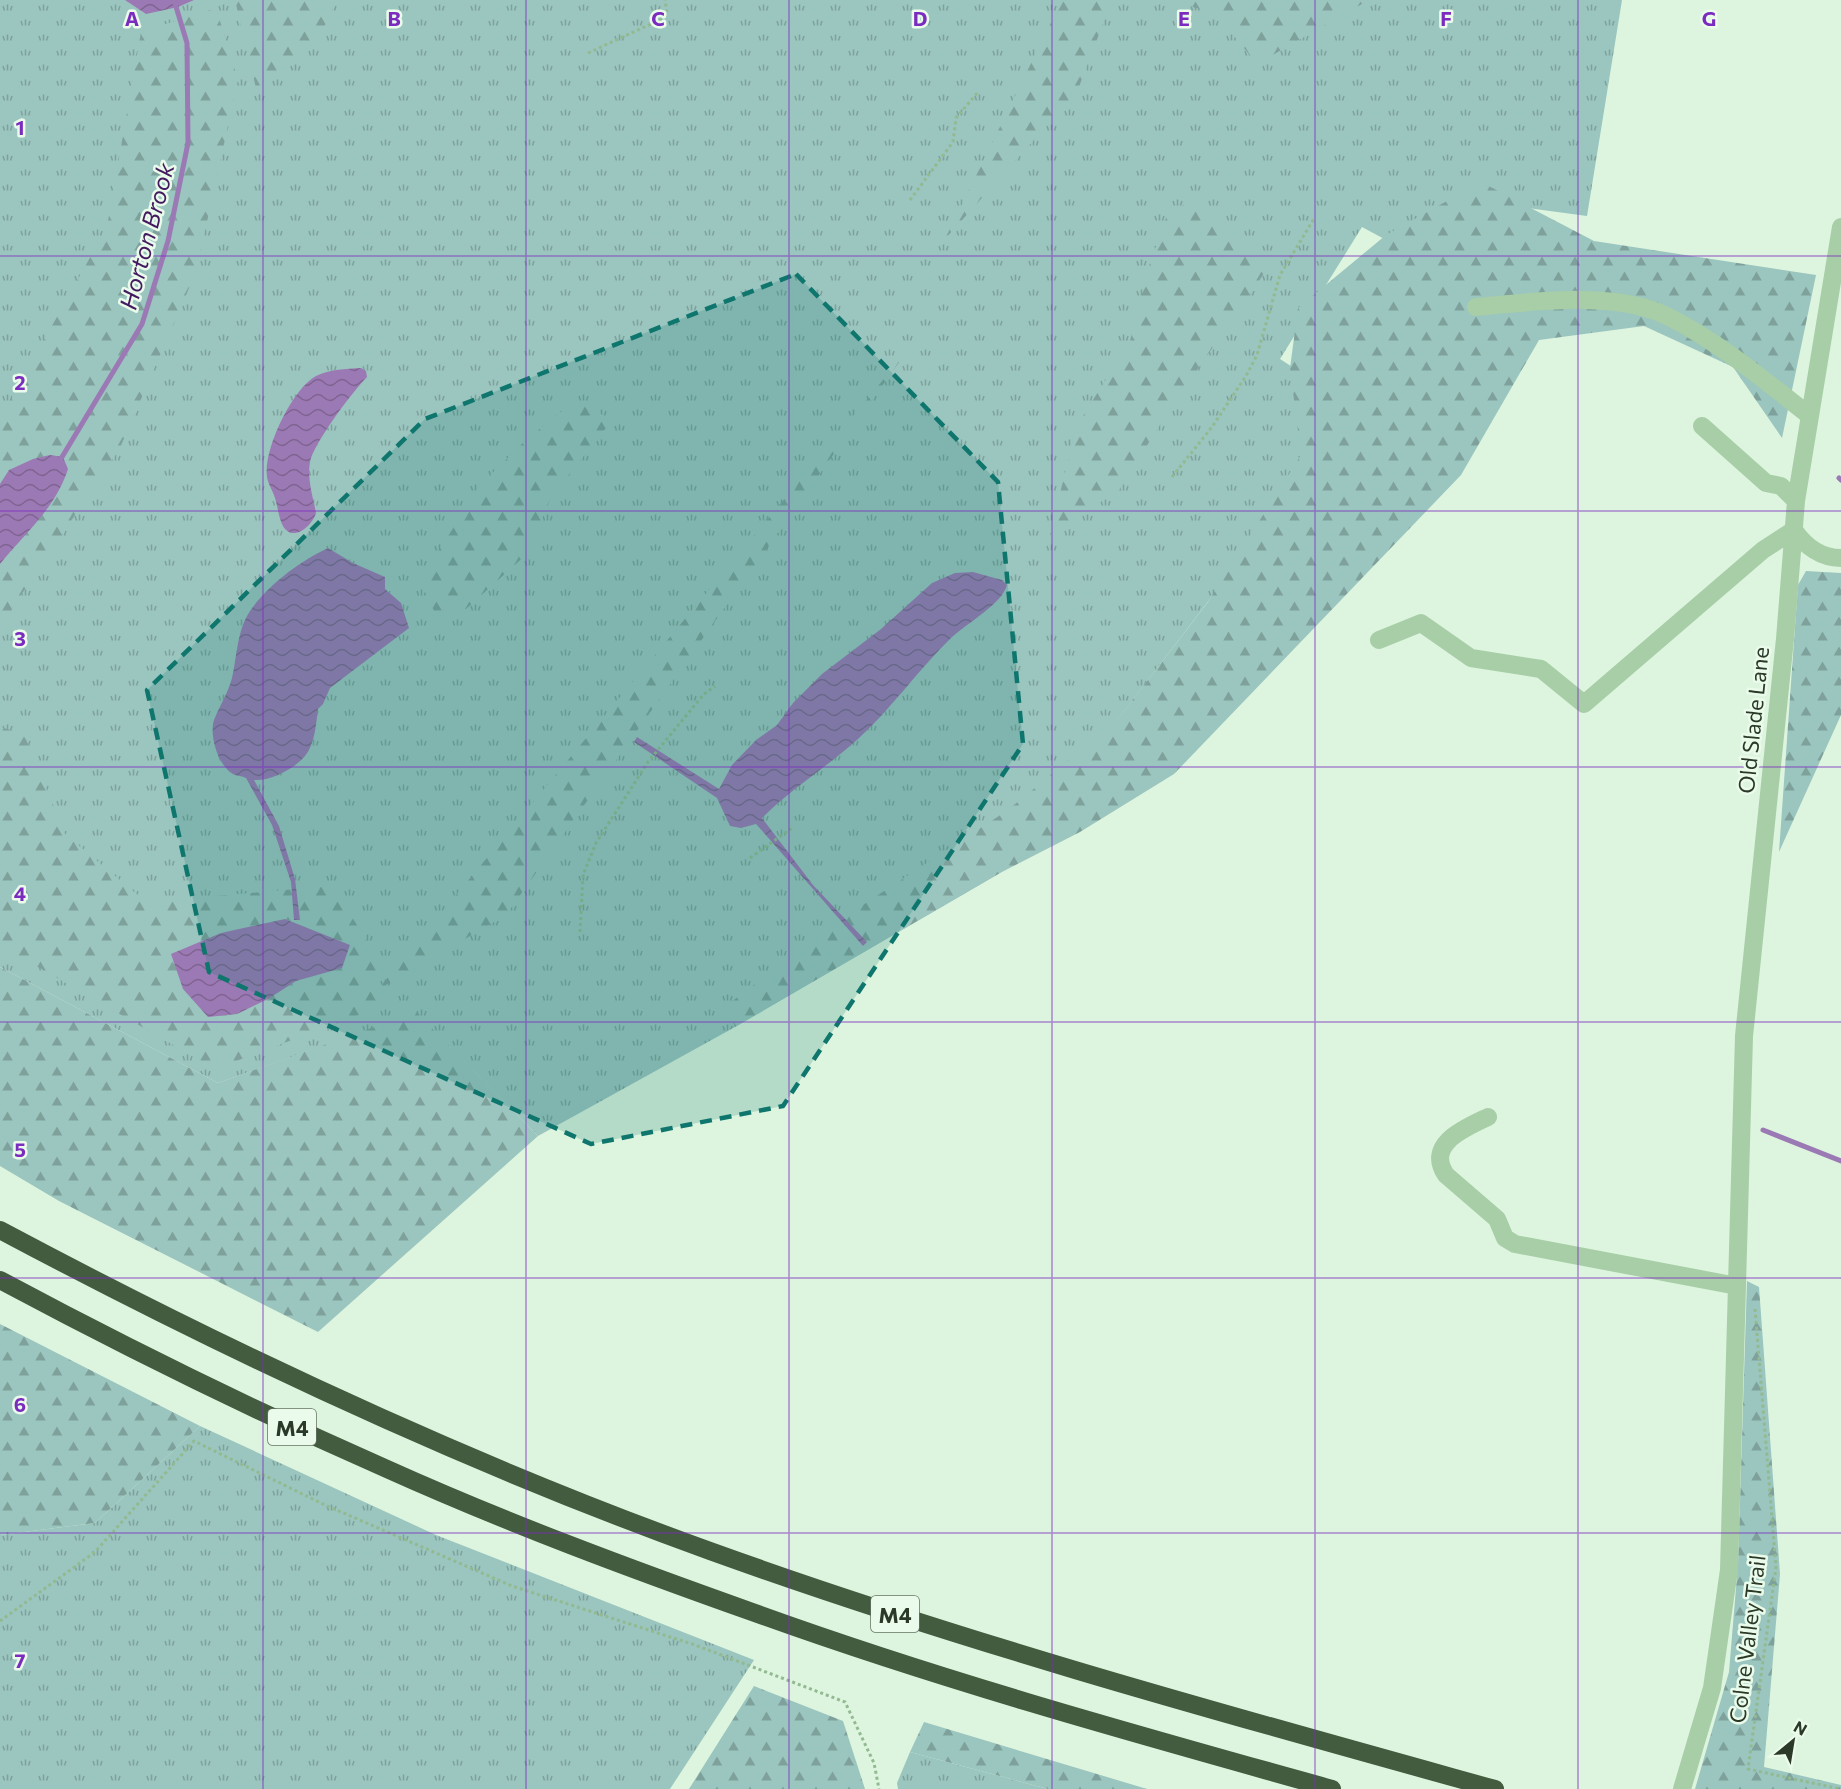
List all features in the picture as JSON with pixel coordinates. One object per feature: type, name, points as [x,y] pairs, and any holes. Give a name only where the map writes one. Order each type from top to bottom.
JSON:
[{"type":"highway","name":"M4","points":[[0,1230],[183,1325],[313,1386],[574,1498],[708,1550],[877,1609],[1039,1659],[1495,1789]]},
{"type":"highway","name":"M4","points":[[0,1280],[150,1358],[291,1426],[473,1506],[594,1554],[759,1615],[886,1657],[1332,1789]]},
{"type":"street","name":"Old Slade Lane","points":[[1685,1781],[1712,1688],[1729,1570],[1737,1221],[1744,1036],[1796,501],[1841,227]]},
{"type":"street","points":[[1476,307],[1530,302],[1604,301],[1665,315],[1736,359],[1810,416]]},
{"type":"street","points":[[1702,426],[1766,483],[1780,486],[1796,501]]},
{"type":"street","points":[[1379,640],[1421,623],[1472,658],[1541,669],[1584,704],[1763,550],[1794,530],[1801,540],[1818,553],[1841,558]]},
{"type":"street","points":[[1488,1117],[1450,1137],[1439,1155],[1440,1166],[1446,1175],[1497,1219],[1505,1238],[1515,1244],[1737,1286]]},
{"type":"path","points":[[588,53],[662,19],[668,14],[665,0]]},
{"type":"path","points":[[910,200],[953,142],[956,118],[978,92]]},
{"type":"path","points":[[1172,477],[1212,428],[1246,376],[1257,355],[1280,275],[1316,217]]},
{"type":"path","points":[[580,932],[583,875],[607,824],[660,746],[704,694],[715,687]]},
{"type":"path","points":[[750,858],[792,828]]},
{"type":"path","name":"Colne Valley Trail","points":[[1755,1305],[1776,1567],[1748,1769],[1840,1789]]},
{"type":"path","points":[[0,1621],[95,1552],[194,1441],[325,1505],[512,1586],[695,1645],[845,1702],[874,1763],[879,1789]]},
{"type":"highlighted area","points":[[796,274],[998,482],[1023,744],[783,1106],[591,1144],[209,972],[147,690],[425,419]]},
{"type":"green space","points":[[0,0],[1622,0],[1587,216],[1491,203],[1442,270],[1362,227],[1280,359],[1354,407],[1316,461],[1000,873],[735,1027],[538,1136],[416,1013],[218,1083],[0,967]]},
{"type":"green space","points":[[235,0],[337,0],[316,44],[256,88]]},
{"type":"green space","points":[[1062,0],[1112,0],[1077,92],[945,239]]},
{"type":"green space","points":[[1172,0],[1369,0],[1257,64],[1217,15]]},
{"type":"green space","points":[[216,8],[238,80],[196,272],[119,450],[0,626],[0,419],[107,227],[141,32]]},
{"type":"green space","points":[[1481,182],[1594,241],[1816,275],[1782,438],[1733,367],[1644,326],[1539,340],[1461,475],[1174,774],[1080,832],[1000,873],[735,1027],[727,1005],[846,916],[1008,810],[1117,720],[1208,602],[1301,455],[1290,368],[1298,308],[1386,235]]},
{"type":"green space","points":[[1200,193],[1217,227],[1242,237],[1267,269],[1170,409],[1119,490],[1050,535],[1076,427],[1130,341],[1149,266],[1166,218]]},
{"type":"green space","points":[[907,351],[506,915],[379,989],[377,1008],[215,1069],[0,945],[0,727],[24,734],[65,834],[146,902],[332,886],[380,961],[379,988]],"holes":[[[285,919],[349,945],[342,968],[296,981],[171,954],[221,933]]]},
{"type":"green space","points":[[588,401],[610,423],[551,497],[528,553],[466,609],[434,611],[420,581],[480,485],[526,440],[567,407]]},
{"type":"green space","points":[[1806,571],[1841,573],[1841,715],[1779,852],[1798,585]]},
{"type":"green space","points":[[0,967],[218,1083],[416,1012],[538,1136],[318,1332],[59,1201],[0,1166]]},
{"type":"green space","points":[[1747,1281],[1759,1287],[1780,1574],[1764,1767],[1841,1785],[1841,1789],[1695,1789],[1729,1672],[1738,1564]]},
{"type":"green space","points":[[0,1324],[200,1426],[95,1523],[0,1535]]},
{"type":"green space","points":[[200,1426],[436,1535],[754,1660],[670,1789],[0,1789],[0,1535],[95,1523]]},
{"type":"green space","points":[[754,1686],[843,1721],[865,1789],[689,1789]]},
{"type":"green space","points":[[924,1722],[1147,1789],[1048,1789],[910,1752]]},
{"type":"green space","points":[[910,1752],[1048,1789],[898,1789],[897,1783]]},
{"type":"water","points":[[125,0],[194,0],[178,7],[146,14]]},
{"type":"water","points":[[361,368],[366,371],[367,377],[326,431],[310,462],[310,481],[316,513],[304,530],[289,532],[281,522],[267,477],[270,452],[281,421],[298,393],[316,376],[332,371]]},
{"type":"water","points":[[50,455],[63,457],[68,469],[62,483],[38,520],[0,564],[0,484],[9,470],[33,459]]},
{"type":"water","points":[[328,548],[353,563],[385,577],[385,589],[401,603],[409,628],[330,688],[323,704],[318,709],[311,746],[300,761],[289,770],[275,776],[254,780],[279,826],[295,879],[300,920],[294,920],[291,882],[272,825],[246,778],[233,774],[223,764],[216,750],[213,726],[230,683],[240,635],[250,611],[257,601],[285,575]]},
{"type":"water","points":[[973,572],[1002,580],[1007,585],[1004,592],[983,613],[951,638],[858,739],[762,818],[813,885],[867,942],[863,946],[756,824],[741,828],[730,826],[717,798],[634,742],[637,737],[719,789],[732,765],[756,740],[777,725],[793,703],[822,674],[881,629],[932,583],[955,573]]},
{"type":"water","points":[[285,919],[350,945],[342,968],[296,981],[268,999],[237,1014],[208,1017],[183,989],[171,954],[221,933]]},
{"type":"waterway","name":"Horton Brook","points":[[59,462],[142,324],[168,241],[188,143],[187,43],[174,0]]},
{"type":"waterway","points":[[1763,1130],[1841,1161]]}]
